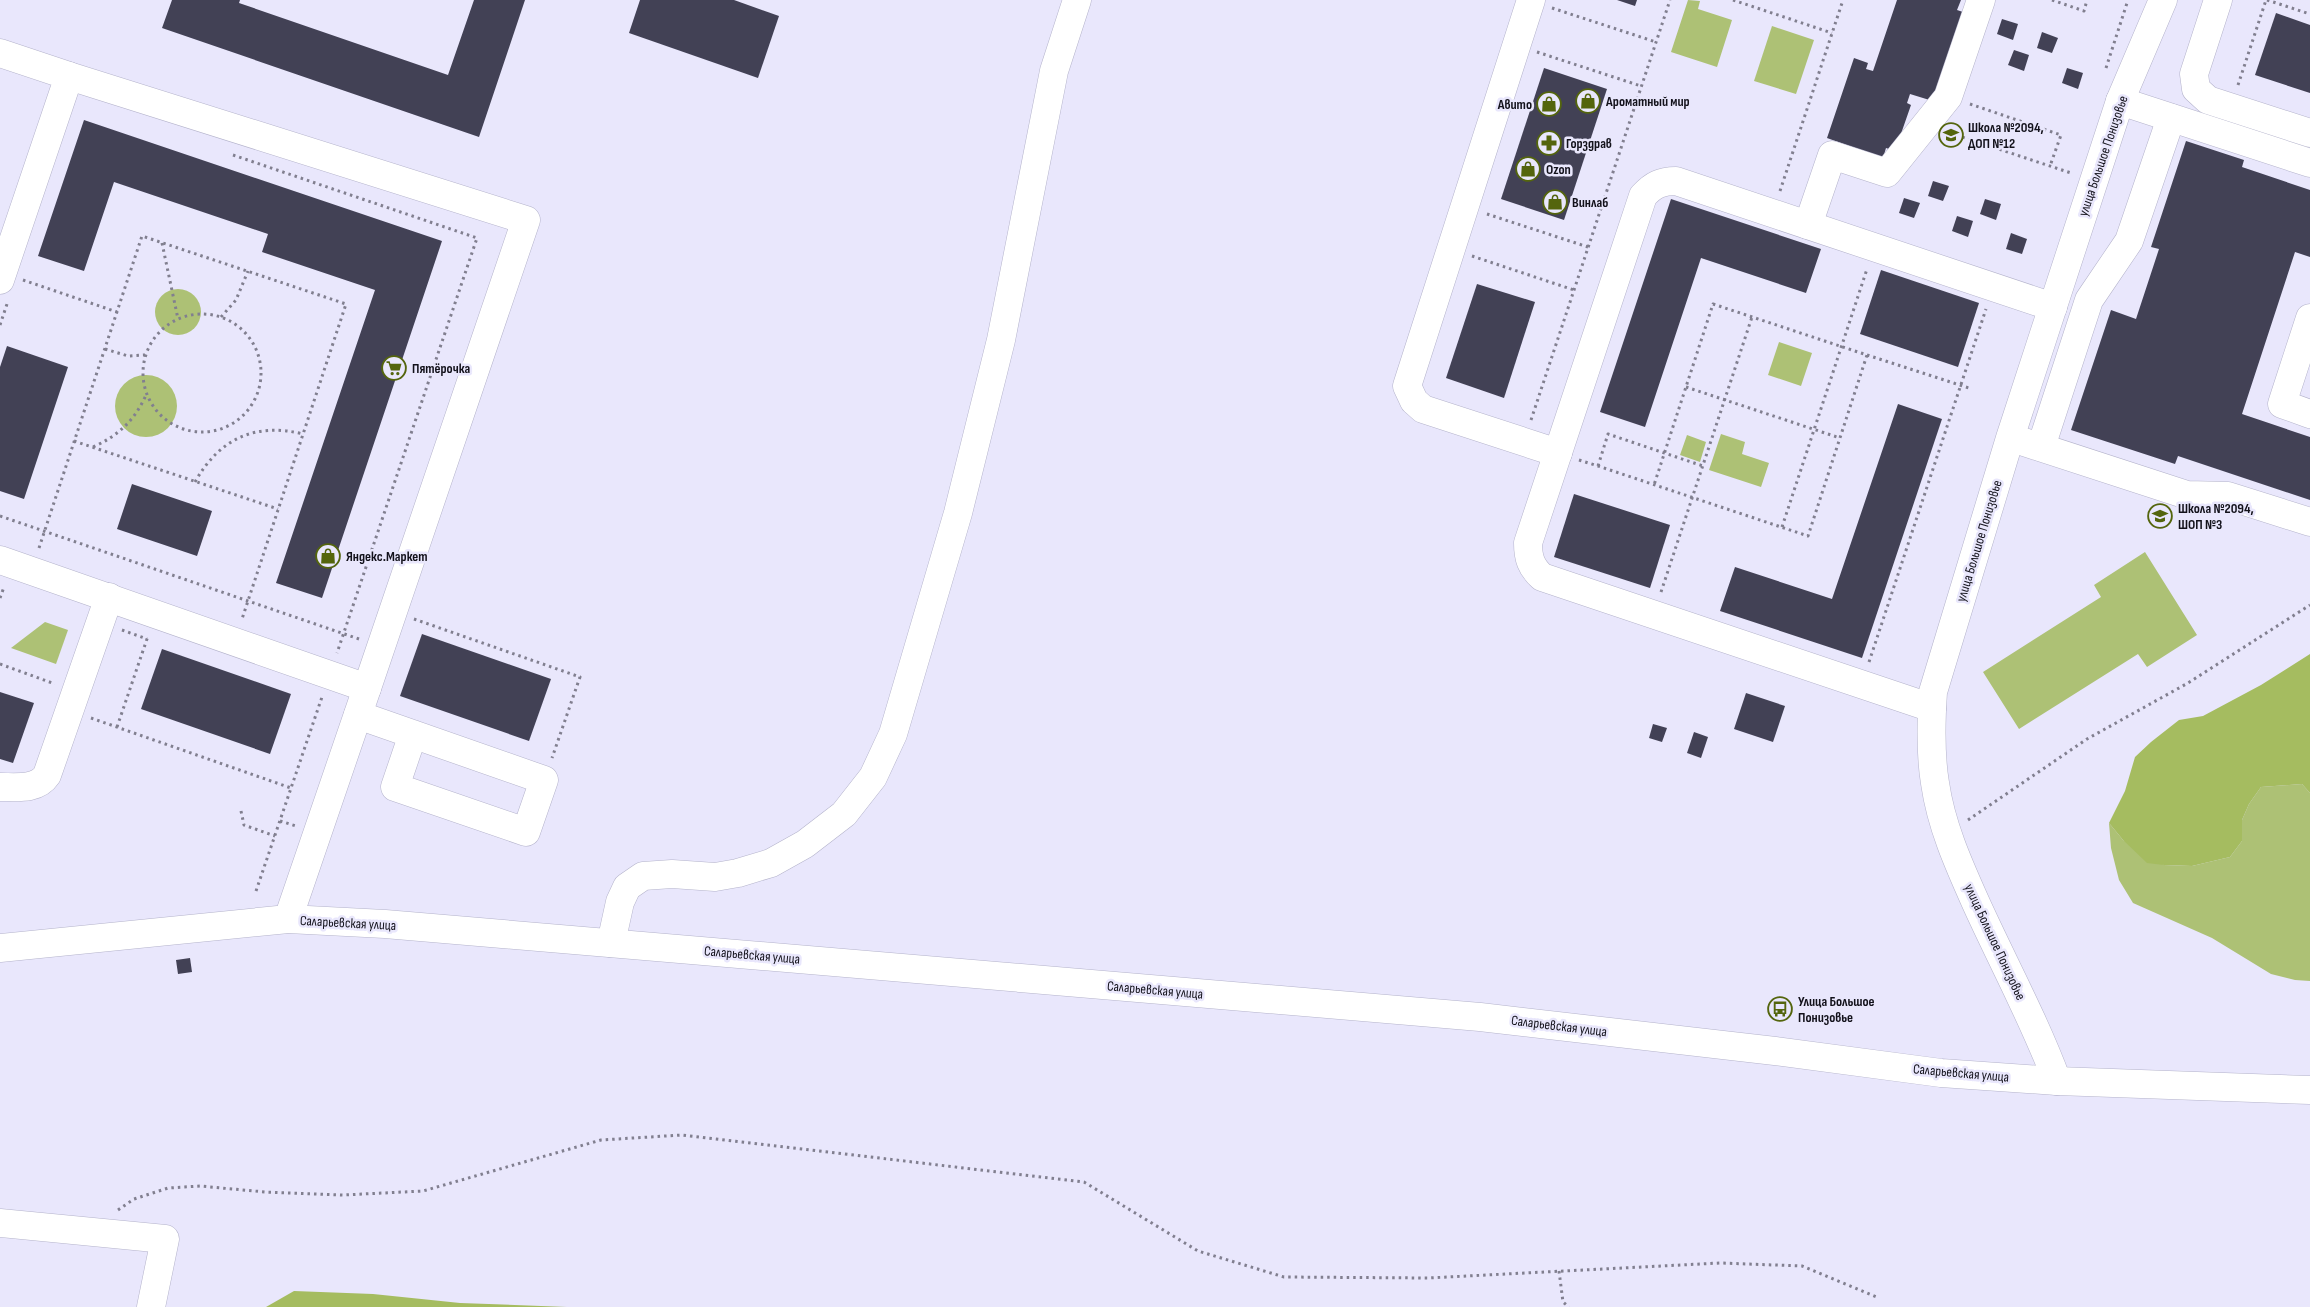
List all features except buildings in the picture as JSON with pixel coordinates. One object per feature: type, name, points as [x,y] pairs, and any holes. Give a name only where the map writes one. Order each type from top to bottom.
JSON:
[{"type":"street","points":[[611,944],[620,902],[627,886],[642,876],[672,874],[715,877],[738,873],[771,863],[805,844],[844,814],[873,777],[893,734],[958,513],[1001,340],[1054,71],[1077,0]]},
{"type":"street","points":[[1808,225],[1832,155],[1887,173],[1948,97],[1980,0]]},
{"type":"street","name":"улица Большое Понизовье","points":[[2057,1081],[2044,1046],[1953,853],[1942,818],[1934,782],[1931,733],[1933,692],[2010,438],[2120,101],[2163,0]]},
{"type":"street","points":[[2218,0],[2194,74],[2194,82],[2201,95],[2208,100],[2310,133]]},
{"type":"street","points":[[1540,4],[1407,386],[1414,401],[1423,409],[1558,453]]},
{"type":"street","points":[[0,53],[526,220],[288,919]]},
{"type":"street","points":[[8,278],[70,76]]},
{"type":"street","points":[[2120,101],[2310,163]]},
{"type":"street","points":[[2042,447],[2089,300],[2129,241],[2170,118]]},
{"type":"street","points":[[1932,708],[1542,577],[1534,569],[1528,555],[1528,543],[1643,196],[1652,186],[1664,181],[1676,180],[2053,307]]},
{"type":"street","points":[[2310,318],[2282,404],[2310,414]]},
{"type":"street","points":[[2010,438],[2187,495],[2228,496],[2310,522]]},
{"type":"street","points":[[0,560],[367,688]]},
{"type":"street","points":[[0,787],[33,786],[44,780],[109,598]]},
{"type":"street","points":[[358,715],[413,734],[544,780],[526,832],[395,787],[413,734]]},
{"type":"street","name":"Саларьевская улица","points":[[0,948],[288,919],[385,924],[1480,1017],[1775,1051],[1941,1073],[2057,1081],[2310,1090]]},
{"type":"street","points":[[0,1223],[165,1239],[151,1307]]},
{"type":"path","points":[[1530,423],[1670,0]]},
{"type":"path","points":[[1732,0],[1832,33]]},
{"type":"path","points":[[1773,213],[1842,0]]},
{"type":"path","points":[[2052,0],[2084,11],[2087,0]]},
{"type":"path","points":[[2231,107],[2266,0],[2310,14]]},
{"type":"path","points":[[1540,4],[1656,42]]},
{"type":"path","points":[[1535,52],[1641,86]]},
{"type":"path","points":[[1948,97],[2061,134],[2050,166]]},
{"type":"path","points":[[1926,125],[2071,173]]},
{"type":"path","points":[[225,152],[478,238],[256,891]]},
{"type":"path","points":[[1483,212],[1588,247]]},
{"type":"path","points":[[32,570],[142,236],[346,304],[235,641]]},
{"type":"path","points":[[161,242],[178,319]]},
{"type":"path","points":[[1469,255],[1574,290]]},
{"type":"path","points":[[1782,527],[1868,265]]},
{"type":"path","points":[[221,317],[236,300],[248,271]]},
{"type":"path","points":[[8,278],[117,312]]},
{"type":"path","points":[[1868,665],[1988,302]]},
{"type":"path","points":[[1654,485],[1713,304],[1972,389]]},
{"type":"path","points":[[202,313],[221,317],[239,326],[249,336],[260,360],[260,386],[248,410],[228,427],[202,432],[188,431],[165,419],[155,410],[147,394],[142,373],[145,356],[156,336],[165,326],[178,319],[202,313]]},
{"type":"path","points":[[1661,592],[1752,317]]},
{"type":"path","points":[[105,349],[128,356],[145,356]]},
{"type":"path","points":[[1584,462],[1808,536],[1867,355]]},
{"type":"path","points":[[1686,387],[1840,438]]},
{"type":"path","points":[[93,447],[112,437],[129,423],[147,394]]},
{"type":"path","points":[[195,482],[213,455],[240,437],[271,429],[303,434]]},
{"type":"path","points":[[1598,466],[1608,434],[1703,466]]},
{"type":"path","points":[[74,441],[278,509]]},
{"type":"path","points":[[0,516],[381,646]]},
{"type":"path","points":[[1966,821],[2087,739],[2188,683],[2310,604]]},
{"type":"path","points":[[393,612],[580,677],[544,780]]},
{"type":"path","points":[[117,727],[156,614]]},
{"type":"path","points":[[0,664],[61,686]]},
{"type":"path","points":[[70,711],[291,788]]},
{"type":"path","points":[[241,811],[244,825],[275,836]]},
{"type":"path","points":[[88,1231],[134,1199],[168,1188],[200,1186],[265,1192],[343,1195],[423,1191],[601,1140],[682,1135],[1084,1182],[1198,1251],[1284,1277],[1428,1278],[1720,1263],[1802,1266],[1879,1298]]},
{"type":"path","points":[[1559,1271],[1563,1302],[1569,1307]]},
{"type":"green space","points":[[1688,0],[1700,1],[1698,9],[1732,20],[1717,67],[1671,52]]},
{"type":"green space","points":[[1772,26],[1814,40],[1796,94],[1754,81]]},
{"type":"green space","points":[[178,289],[191,293],[197,299],[201,312],[197,325],[191,331],[178,335],[165,331],[159,325],[155,312],[159,299],[165,293]]},
{"type":"green space","points":[[1779,342],[1812,353],[1801,386],[1768,375]]},
{"type":"green space","points":[[146,375],[158,377],[168,384],[175,394],[177,406],[175,418],[168,428],[158,435],[146,437],[134,435],[124,428],[117,418],[115,406],[117,394],[124,384],[134,377]]},
{"type":"green space","points":[[1721,434],[1745,442],[1742,454],[1769,463],[1761,487],[1709,470]]},
{"type":"green space","points":[[1687,435],[1706,442],[1700,462],[1680,455]]},
{"type":"green space","points":[[2145,552],[2197,635],[2147,667],[2138,654],[2019,729],[1983,672],[2101,597],[2094,585]]},
{"type":"green space","points":[[45,622],[68,630],[56,664],[11,648]]},
{"type":"green space","points":[[2310,654],[2310,793],[2302,784],[2261,787],[2249,804],[2242,820],[2242,841],[2230,857],[2192,866],[2147,863],[2123,840],[2109,823],[2125,791],[2135,757],[2179,720],[2203,716],[2261,685]]},
{"type":"green space","points":[[2302,784],[2310,793],[2310,981],[2295,980],[2271,974],[2212,938],[2133,903],[2119,880],[2111,848],[2109,823],[2123,840],[2164,865],[2192,866],[2230,857],[2242,841],[2242,820],[2249,804],[2261,787]]},
{"type":"green space","points":[[294,1291],[373,1294],[460,1303],[567,1307],[266,1307]]},
{"type":"place","name":"Ароматный мир","points":[[1588,101]]},
{"type":"place","name":"Авито","points":[[1549,104]]},
{"type":"place","name":"Школа №2094, ДОП №12","points":[[1951,135]]},
{"type":"place","name":"Горздрав","points":[[1549,143]]},
{"type":"place","name":"Ozon","points":[[1528,169]]},
{"type":"place","name":"Винлаб","points":[[1555,202]]},
{"type":"place","name":"Пятёрочка","points":[[394,368]]},
{"type":"place","name":"Школа №2094, ШОП №3","points":[[2160,516]]},
{"type":"place","name":"Яндекс.Маркет","points":[[328,556]]},
{"type":"place","name":"Улица Большое Понизовье","points":[[1780,1009]]}]
